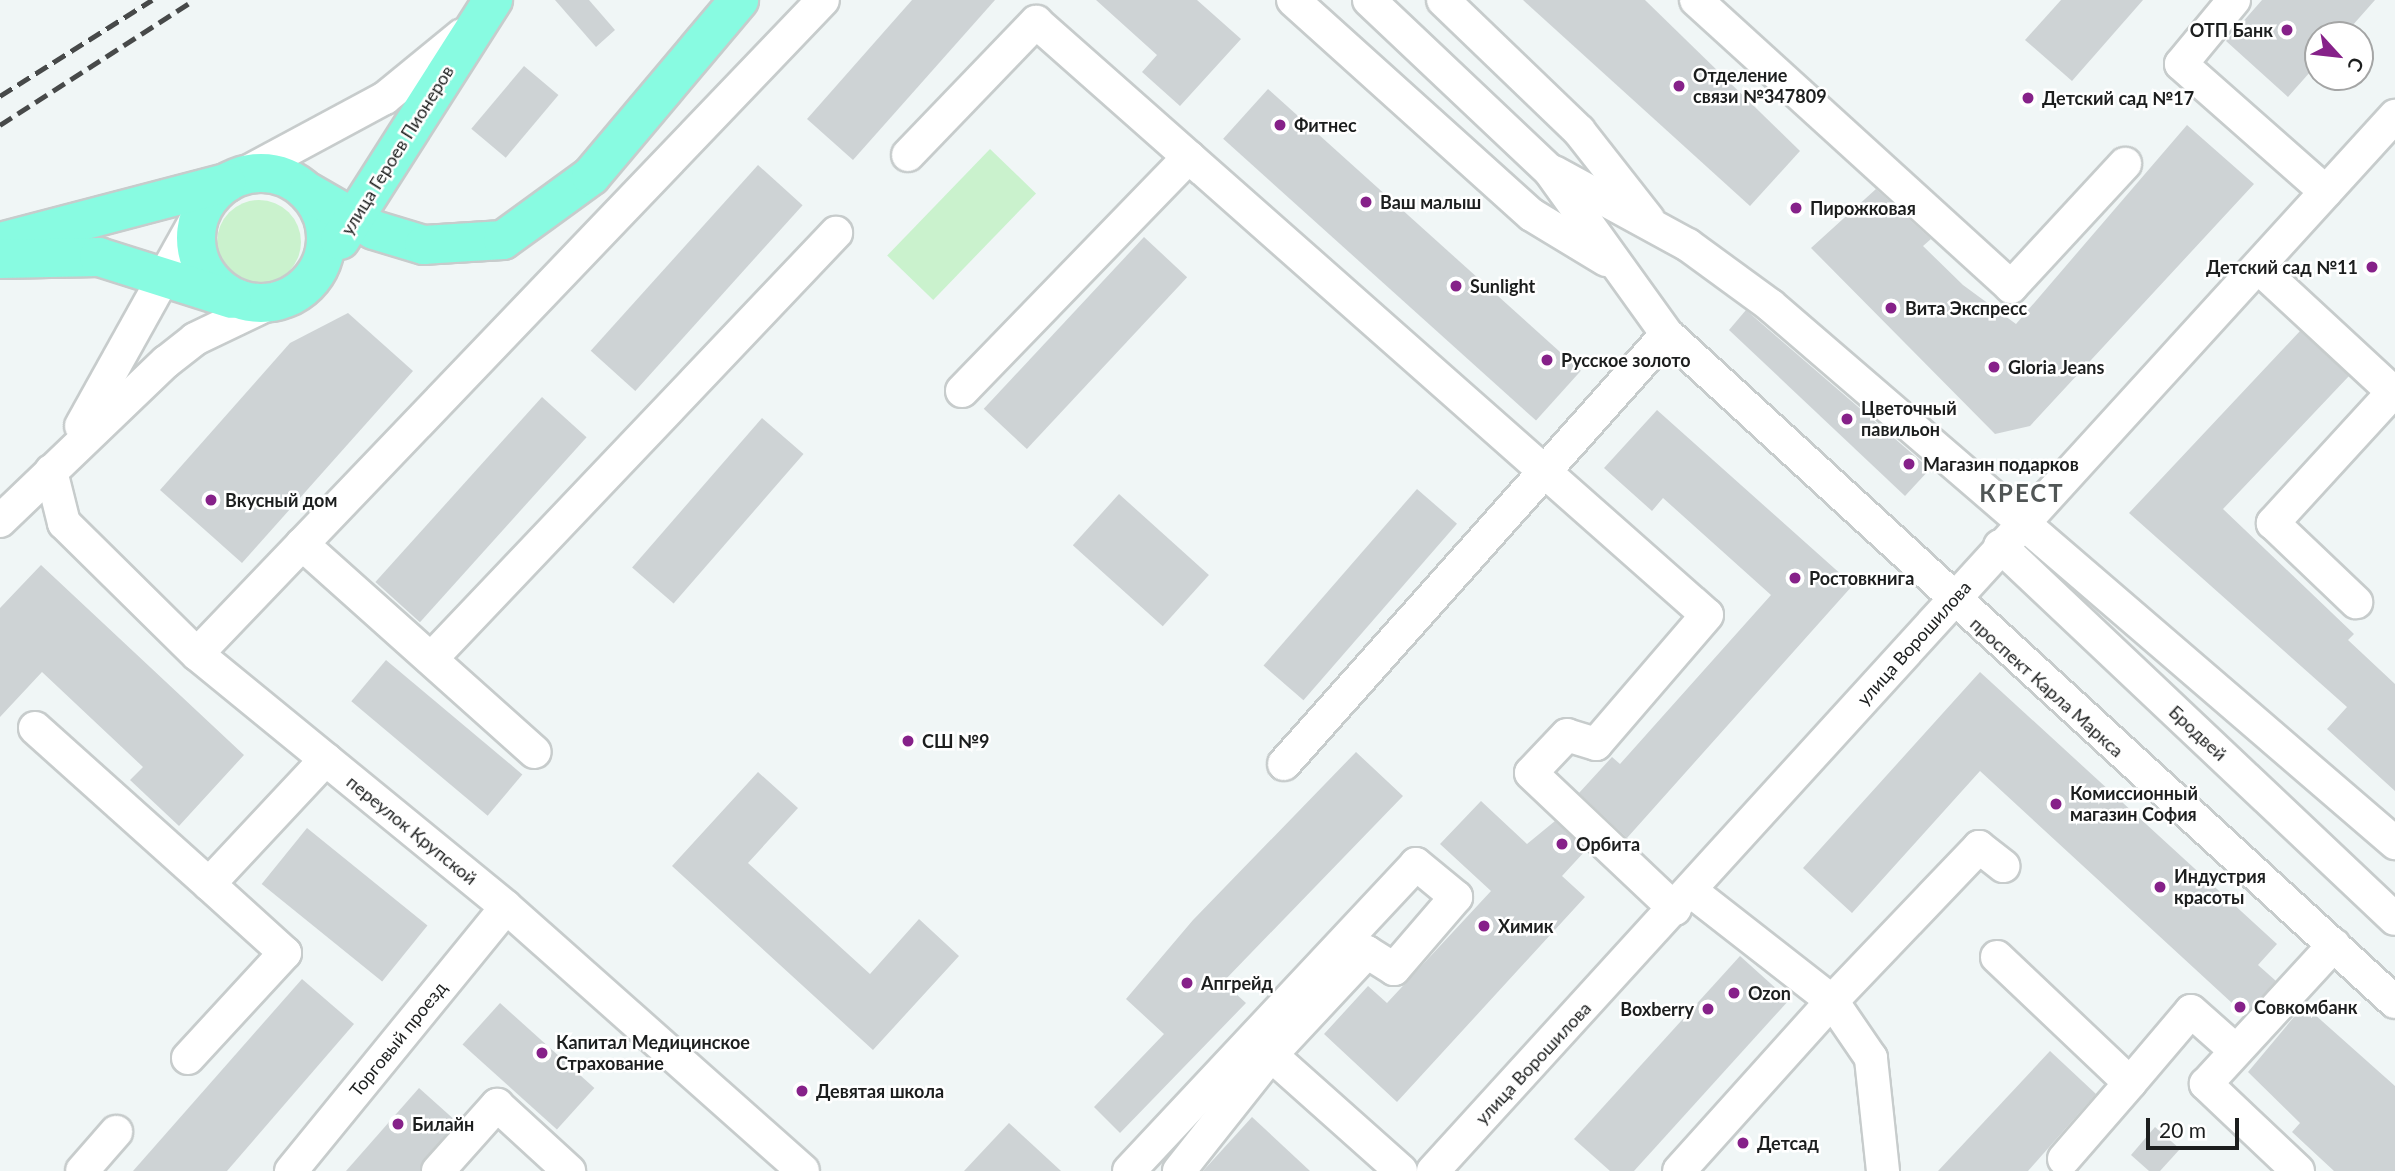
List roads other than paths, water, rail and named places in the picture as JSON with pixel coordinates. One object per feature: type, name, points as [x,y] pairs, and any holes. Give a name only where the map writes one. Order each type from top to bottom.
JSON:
[{"type":"main road","points":[[252,302],[202,269],[195,238],[222,189],[276,174],[353,219],[425,245],[503,240],[592,176],[739,0]]},
{"type":"main road","name":"улица Героев Пионеров","points":[[316,274],[483,12]]},
{"type":"main road","name":"улица Героев Пионеров","points":[[0,242],[222,189]]},
{"type":"main road","points":[[0,259],[99,257],[252,302],[295,294],[316,274],[326,232],[308,192]]},
{"type":"street","points":[[197,653],[823,0]]},
{"type":"street","points":[[1293,0],[1532,215],[1611,262]]},
{"type":"street","name":"проспект Карла Маркса","points":[[1369,0],[1549,170],[1611,262],[1667,334],[1952,602],[2395,1002]]},
{"type":"street","points":[[1443,0],[1579,131],[1650,223]]},
{"type":"street","points":[[1696,0],[2011,287],[2125,164]]},
{"type":"street","points":[[2234,0],[2181,64],[2326,192]]},
{"type":"street","name":"улица Героев Пионеров","points":[[222,189],[385,98],[483,12]]},
{"type":"street","points":[[908,155],[1036,22],[1707,615],[1595,744],[1567,735],[1531,773],[1683,900],[1832,1001],[1871,1058],[1883,1171]]},
{"type":"street","name":"улица Ворошилова","points":[[1433,1171],[1683,900],[2000,546],[2259,268],[2395,116]]},
{"type":"street","points":[[962,391],[1189,157]]},
{"type":"street","name":"проспект Карла Маркса","points":[[1549,170],[1650,223],[1770,306],[2395,843]]},
{"type":"street","points":[[51,471],[164,278],[222,189]]},
{"type":"street","points":[[431,659],[836,233]]},
{"type":"street","points":[[2259,268],[2393,392],[2273,523],[2356,602]]},
{"type":"street","points":[[0,521],[181,350],[252,302]]},
{"type":"street","points":[[1284,764],[1543,470],[1667,334]]},
{"type":"street","name":"переулок Крупской","points":[[51,471],[64,523],[197,653],[506,907],[803,1171]]},
{"type":"street","points":[[302,544],[535,752]]},
{"type":"street","name":"Бродвей","points":[[2000,546],[2395,919]]},
{"type":"street","points":[[35,728],[285,953],[188,1058]]},
{"type":"street","points":[[209,884],[326,759]]},
{"type":"street","points":[[1679,1171],[1832,1001],[1979,847],[2003,866]]},
{"type":"street","points":[[1129,1171],[1416,863],[1456,897],[1394,969],[1367,952],[1271,1055],[1179,1171]]},
{"type":"street","name":"Торговый проезд","points":[[290,1171],[506,907]]},
{"type":"street","points":[[2298,1171],[2206,1084],[2334,945]]},
{"type":"street","points":[[1997,957],[2130,1083]]},
{"type":"street","points":[[2064,1159],[2192,1011],[2235,1051]]},
{"type":"street","points":[[1271,1055],[1401,1171]]},
{"type":"street","points":[[438,1171],[497,1105],[569,1171]]},
{"type":"street","points":[[82,1171],[116,1132]]},
{"type":"railway","points":[[0,96],[152,0]]},
{"type":"railway","points":[[0,125],[194,0]]},
{"type":"place","name":"ОТП Банк","points":[[2287,30]]},
{"type":"place","name":"Отделение связи №347809","points":[[1679,86]]},
{"type":"place","name":"Детский сад №17","points":[[2028,98]]},
{"type":"place","name":"Фитнес","points":[[1280,125]]},
{"type":"place","name":"Ваш малыш","points":[[1366,202]]},
{"type":"place","name":"Пирожковая","points":[[1796,208]]},
{"type":"place","name":"Детский сад №11","points":[[2372,267]]},
{"type":"place","name":"Sunlight","points":[[1456,286]]},
{"type":"place","name":"Вита Экспресс","points":[[1891,308]]},
{"type":"place","name":"Русское золото","points":[[1547,360]]},
{"type":"place","name":"Gloria Jeans","points":[[1994,367]]},
{"type":"place","name":"Цветочный павильон","points":[[1847,419]]},
{"type":"place","name":"Магазин подарков","points":[[1909,464]]},
{"type":"place","name":"Вкусный дом","points":[[211,500]]},
{"type":"place","name":"Ростовкнига","points":[[1795,578]]},
{"type":"place","name":"СШ №9","points":[[908,741]]},
{"type":"place","name":"Комиссионный магазин София","points":[[2056,804]]},
{"type":"place","name":"Орбита","points":[[1562,844]]},
{"type":"place","name":"Индустрия красоты","points":[[2160,887]]},
{"type":"place","name":"Химик","points":[[1484,926]]},
{"type":"place","name":"Апгрейд","points":[[1187,983]]},
{"type":"place","name":"Ozon","points":[[1734,993]]},
{"type":"place","name":"Совкомбанк","points":[[2240,1007]]},
{"type":"place","name":"Boxberry","points":[[1708,1009]]},
{"type":"place","name":"Капитал Медицинское Страхование","points":[[542,1053]]},
{"type":"place","name":"Девятая школа","points":[[802,1091]]},
{"type":"place","name":"Билайн","points":[[398,1124]]},
{"type":"place","name":"Детсад","points":[[1743,1143]]},
{"type":"district","name":"КРЕСТ","points":[[2022,493]]}]
